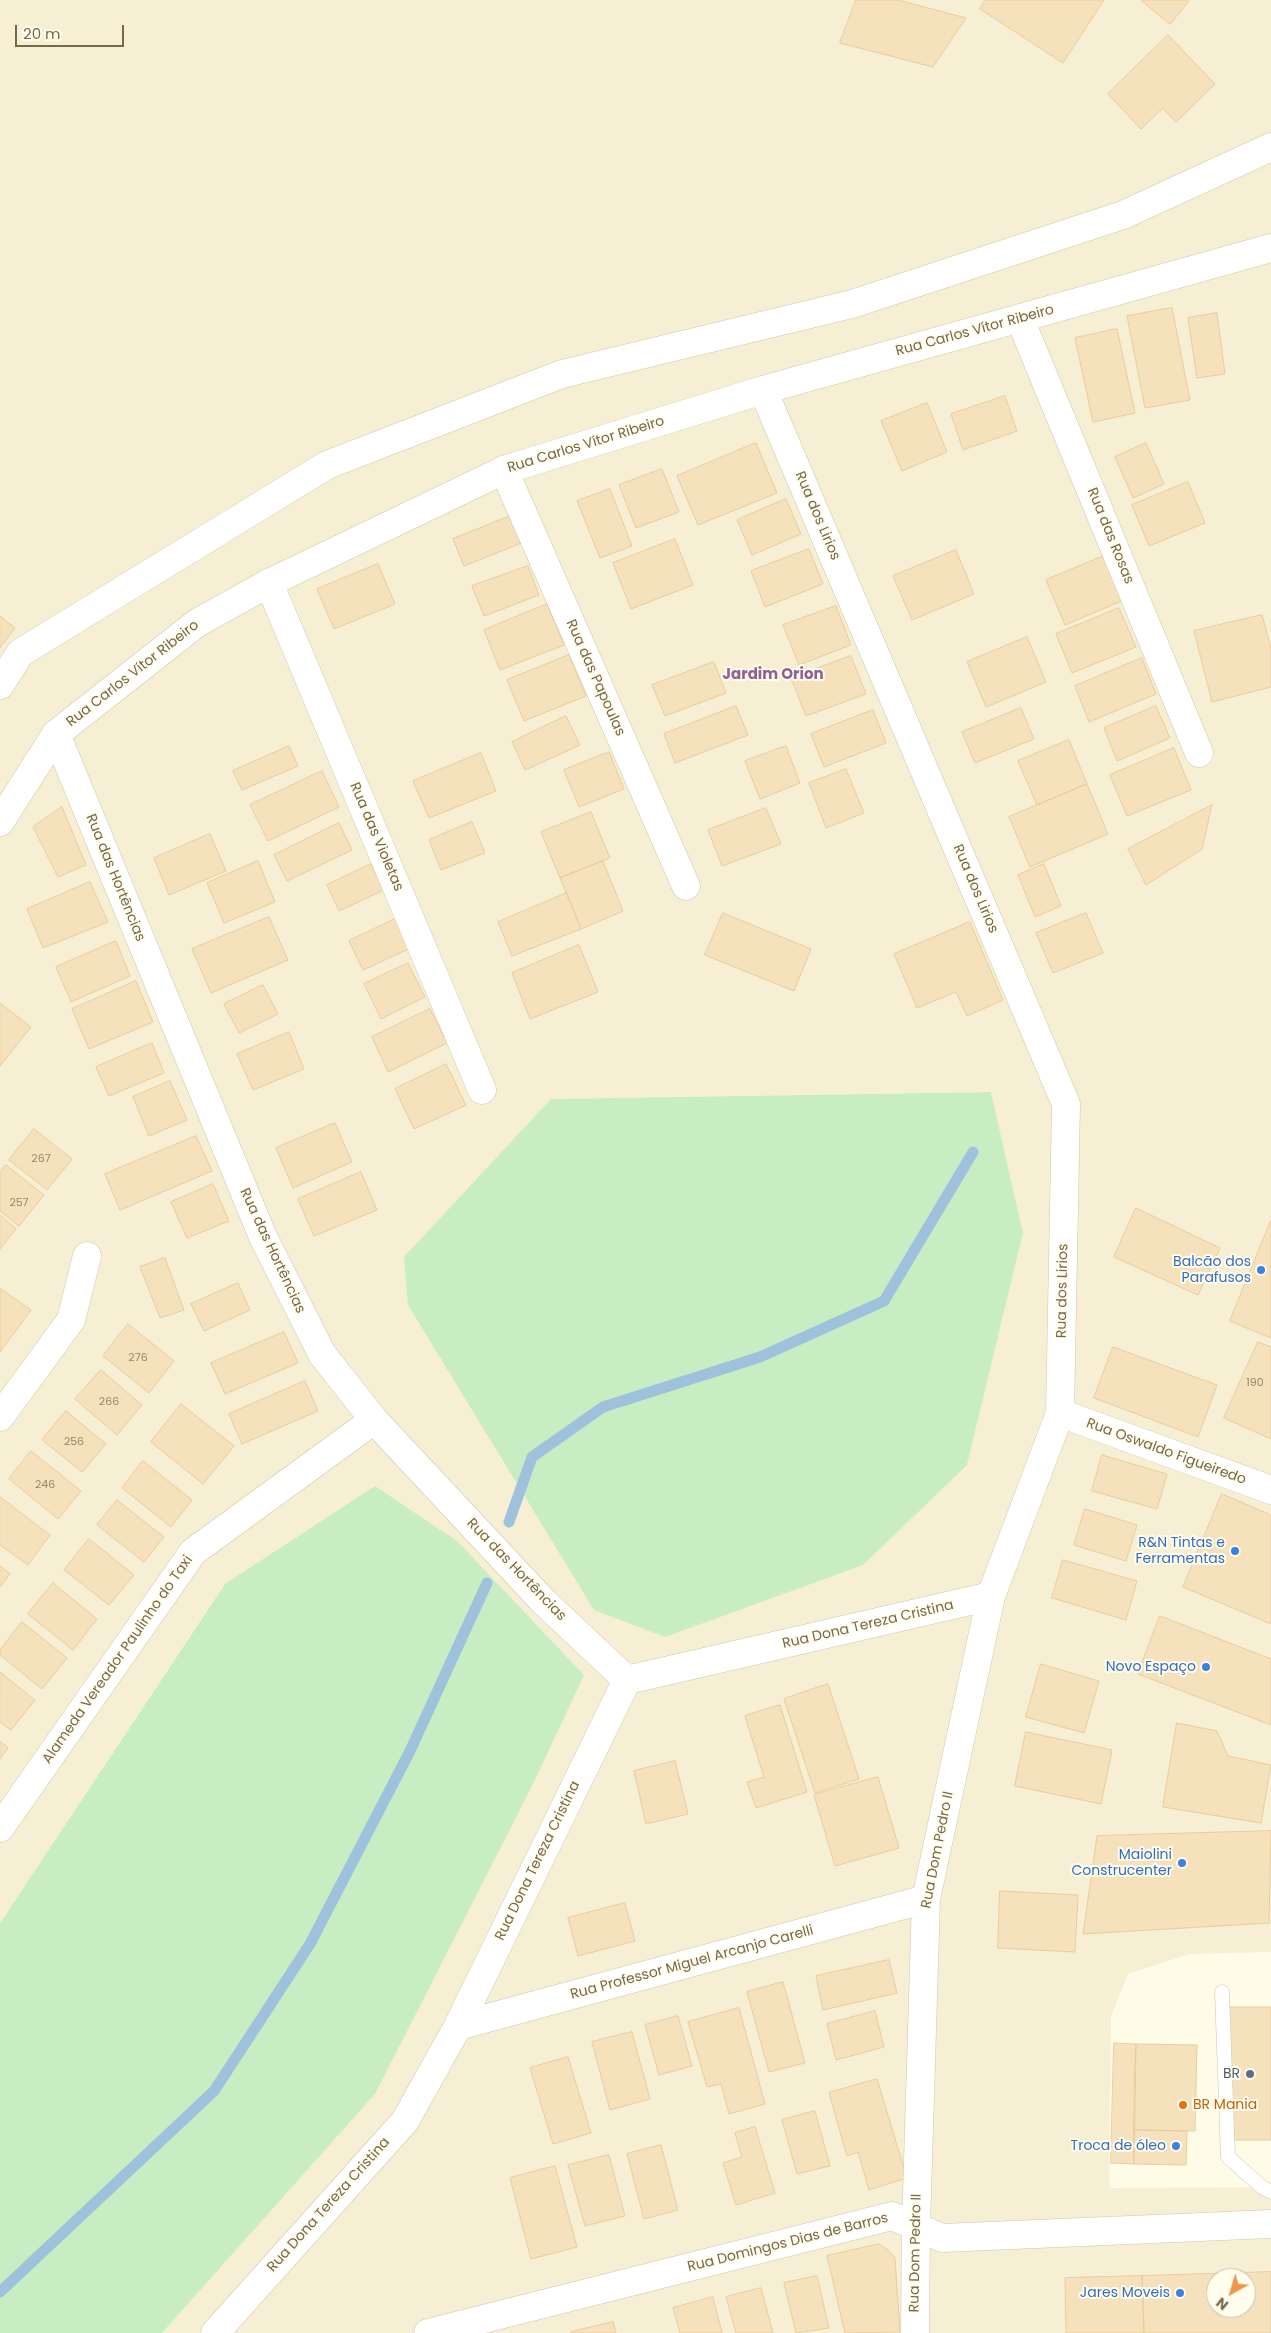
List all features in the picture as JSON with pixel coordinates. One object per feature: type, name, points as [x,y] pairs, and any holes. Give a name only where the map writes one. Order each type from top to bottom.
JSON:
[{"type":"street","points":[[0,685],[20,653],[327,465],[562,374],[852,304],[1123,215],[1267,154]]},
{"type":"street","name":"Rua Carlos Vítor Ribeiro","points":[[0,822],[56,734],[197,623],[269,583],[504,470],[763,390],[1271,248]]},
{"type":"street","name":"Rua das Rosas","points":[[1020,319],[1199,753]]},
{"type":"street","name":"Rua dos Lirios","points":[[763,390],[1066,1104],[1060,1414]]},
{"type":"street","name":"Rua das Papoulas","points":[[504,470],[686,886]]},
{"type":"street","name":"Rua das Violetas","points":[[269,583],[482,1090]]},
{"type":"street","name":"Rua das Hortências","points":[[56,734],[263,1237],[322,1354],[374,1420],[543,1601],[627,1680]]},
{"type":"street","points":[[0,1417],[70,1320],[86,1256]]},
{"type":"street","name":"Rua Oswaldo Figueiredo","points":[[1060,1414],[1271,1490]]},
{"type":"street","name":"Rua Dom Pedro II","points":[[915,2333],[916,2228],[926,1900],[991,1596],[1060,1414]]},
{"type":"street","name":"Alameda Vereador Paulinho do Taxi","points":[[0,1828],[193,1552],[374,1420]]},
{"type":"street","name":"Rua Dona Tereza Cristina","points":[[215,2333],[405,2121],[458,2026],[627,1680],[991,1596]]},
{"type":"street","name":"Rua Professor Miguel Arcanjo Carelli","points":[[458,2026],[926,1900]]},
{"type":"street","name":"Rua Domingos Dias de Barros","points":[[428,2333],[892,2216],[942,2238],[1271,2224]]},
{"type":"lane","points":[[1222,1992],[1228,2157],[1262,2187],[1271,2192]]},
{"type":"shaded area","points":[[0,0],[1271,0],[1271,1952],[1190,1954],[1128,1974],[1111,2016],[1109,2163],[1110,2188],[1271,2187],[1271,2333],[162,2333],[375,2094],[225,1584],[0,1923]],"holes":[[[991,1092],[1023,1233],[967,1465],[551,1099]]]},
{"type":"green space","points":[[991,1092],[1023,1233],[967,1465],[863,1565],[665,1637],[594,1610],[408,1305],[404,1257],[551,1099]]},
{"type":"green space","points":[[375,1486],[457,1541],[584,1675],[533,1784],[375,2094],[162,2333],[0,2333],[0,1923],[225,1584]]},
{"type":"building","points":[[856,0],[898,0],[966,18],[933,67],[840,43]]},
{"type":"building","points":[[985,0],[1104,0],[1063,63],[980,9]]},
{"type":"building","points":[[1141,0],[1187,0],[1189,1],[1170,24]]},
{"type":"building","points":[[1168,35],[1215,84],[1176,122],[1163,108],[1141,129],[1108,94]]},
{"type":"building","points":[[1172,308],[1190,400],[1145,408],[1127,316]]},
{"type":"building","points":[[1217,313],[1225,374],[1197,378],[1188,318]]},
{"type":"building","points":[[1117,329],[1135,413],[1093,422],[1075,338]]},
{"type":"building","points":[[1005,396],[1017,431],[963,450],[951,414]]},
{"type":"building","points":[[927,403],[947,452],[902,471],[881,421]]},
{"type":"building","points":[[756,443],[777,493],[698,525],[677,476]]},
{"type":"building","points":[[1146,443],[1164,484],[1133,498],[1115,457]]},
{"type":"building","points":[[662,469],[679,512],[636,528],[619,485]]},
{"type":"building","points":[[1188,482],[1205,523],[1149,546],[1132,505]]},
{"type":"building","points":[[610,489],[632,546],[600,558],[577,501]]},
{"type":"building","points":[[786,499],[801,534],[752,555],[737,520]]},
{"type":"building","points":[[513,515],[524,542],[464,566],[453,539]]},
{"type":"building","points":[[675,539],[693,585],[631,609],[613,563]]},
{"type":"building","points":[[809,549],[823,584],[765,607],[751,571]]},
{"type":"building","points":[[956,550],[974,594],[912,620],[893,576]]},
{"type":"building","points":[[1106,555],[1124,600],[1065,625],[1046,580]]},
{"type":"building","points":[[378,564],[395,604],[334,629],[317,589]]},
{"type":"building","points":[[528,566],[539,595],[484,616],[472,586]]},
{"type":"building","points":[[547,604],[564,645],[500,670],[484,630]]},
{"type":"building","points":[[836,606],[851,645],[799,665],[783,625]]},
{"type":"building","points":[[1119,608],[1136,647],[1072,673],[1056,634]]},
{"type":"building","points":[[1262,615],[1271,648],[1271,687],[1212,702],[1194,631]]},
{"type":"building","points":[[0,616],[15,628],[0,648]]},
{"type":"building","points":[[1027,637],[1046,682],[986,707],[967,662]]},
{"type":"building","points":[[569,655],[586,696],[524,721],[507,680]]},
{"type":"building","points":[[851,656],[866,694],[806,716],[791,678]]},
{"type":"building","points":[[1142,658],[1156,694],[1089,722],[1075,686]]},
{"type":"building","points":[[714,662],[726,693],[665,716],[652,685]]},
{"type":"building","points":[[736,706],[748,735],[675,763],[664,734]]},
{"type":"building","points":[[1156,706],[1170,738],[1117,761],[1104,728]]},
{"type":"building","points":[[1021,708],[1034,739],[975,763],[962,732]]},
{"type":"building","points":[[873,710],[886,743],[824,767],[811,734]]},
{"type":"building","points":[[566,716],[580,745],[525,770],[512,742]]},
{"type":"building","points":[[1069,740],[1087,784],[1037,805],[1018,761]]},
{"type":"building","points":[[289,746],[298,766],[242,790],[233,771]]},
{"type":"building","points":[[786,746],[800,783],[760,799],[745,761]]},
{"type":"building","points":[[1174,748],[1191,790],[1127,816],[1110,775]]},
{"type":"building","points":[[609,752],[624,789],[579,807],[564,770]]},
{"type":"building","points":[[481,753],[496,791],[429,818],[413,781]]},
{"type":"building","points":[[846,769],[864,813],[826,828],[809,783]]},
{"type":"building","points":[[322,771],[339,807],[268,841],[250,805]]},
{"type":"building","points":[[1087,784],[1108,834],[1030,867],[1009,817]]},
{"type":"building","points":[[1212,805],[1202,849],[1146,885],[1128,849]]},
{"type":"building","points":[[62,807],[86,865],[58,877],[33,827]]},
{"type":"building","points":[[766,808],[781,844],[722,866],[708,830]]},
{"type":"building","points":[[591,812],[610,858],[560,878],[541,832]]},
{"type":"building","points":[[472,822],[485,853],[441,870],[429,840]]},
{"type":"building","points":[[339,823],[352,850],[287,881],[274,855]]},
{"type":"building","points":[[210,834],[226,871],[169,895],[154,858]]},
{"type":"building","points":[[258,861],[275,902],[224,923],[207,883]]},
{"type":"building","points":[[603,861],[623,911],[581,929],[560,878]]},
{"type":"building","points":[[371,864],[384,890],[339,911],[327,885]]},
{"type":"building","points":[[1044,864],[1061,906],[1035,917],[1018,875]]},
{"type":"building","points":[[90,882],[108,922],[43,948],[27,909]]},
{"type":"building","points":[[567,893],[581,929],[512,956],[498,922]]},
{"type":"building","points":[[723,913],[811,949],[794,991],[705,955]]},
{"type":"building","points":[[1086,913],[1103,953],[1053,973],[1036,933]]},
{"type":"building","points":[[269,917],[288,960],[211,993],[192,949]]},
{"type":"building","points":[[399,917],[413,947],[363,970],[349,941]]},
{"type":"building","points":[[970,922],[1003,1000],[967,1016],[956,992],[917,1008],[894,954]]},
{"type":"building","points":[[116,941],[130,976],[71,1002],[56,967]]},
{"type":"building","points":[[579,945],[598,992],[530,1019],[512,973]]},
{"type":"building","points":[[408,963],[425,997],[381,1019],[364,984]]},
{"type":"building","points":[[136,981],[153,1022],[89,1049],[72,1009]]},
{"type":"building","points":[[263,985],[278,1014],[239,1033],[224,1004]]},
{"type":"building","points":[[0,1003],[31,1027],[0,1066]]},
{"type":"building","points":[[430,1009],[447,1043],[388,1072],[372,1037]]},
{"type":"building","points":[[289,1032],[304,1069],[253,1090],[237,1054]]},
{"type":"building","points":[[152,1043],[164,1073],[109,1096],[96,1067]]},
{"type":"building","points":[[446,1064],[466,1105],[414,1129],[395,1089]]},
{"type":"building","points":[[170,1081],[187,1120],[149,1136],[133,1097]]},
{"type":"building","points":[[335,1123],[352,1162],[293,1188],[276,1148]]},
{"type":"building","points":[[34,1129],[72,1159],[47,1190],[9,1160]]},
{"type":"building","points":[[196,1136],[212,1171],[120,1210],[105,1174]]},
{"type":"building","points":[[6,1165],[44,1195],[19,1226],[0,1211],[0,1172]]},
{"type":"building","points":[[361,1172],[377,1210],[314,1236],[298,1199]]},
{"type":"building","points":[[213,1184],[229,1221],[187,1238],[171,1202]]},
{"type":"building","points":[[1136,1208],[1220,1248],[1198,1295],[1114,1257]]},
{"type":"building","points":[[0,1215],[16,1229],[0,1249]]},
{"type":"building","name":"Balcão dos Parafusos","points":[[1271,1220],[1271,1338],[1230,1321]]},
{"type":"building","points":[[165,1258],[184,1310],[160,1318],[140,1267]]},
{"type":"building","points":[[238,1283],[250,1310],[204,1331],[191,1304]]},
{"type":"building","points":[[1,1289],[31,1310],[0,1352],[0,1291]]},
{"type":"building","points":[[128,1324],[174,1361],[149,1393],[103,1356]]},
{"type":"building","points":[[284,1332],[298,1363],[225,1394],[211,1363]]},
{"type":"building","points":[[1258,1342],[1271,1347],[1271,1439],[1224,1418]]},
{"type":"building","points":[[1113,1347],[1217,1385],[1198,1437],[1094,1398]]},
{"type":"building","points":[[101,1370],[142,1405],[117,1435],[75,1399]]},
{"type":"building","points":[[305,1381],[318,1411],[242,1444],[229,1414]]},
{"type":"building","points":[[181,1404],[234,1446],[203,1484],[151,1442]]},
{"type":"building","points":[[66,1411],[106,1444],[82,1472],[42,1440]]},
{"type":"building","points":[[31,1451],[81,1491],[58,1519],[9,1479]]},
{"type":"building","points":[[1102,1455],[1167,1474],[1157,1509],[1092,1491]]},
{"type":"building","points":[[143,1461],[192,1500],[171,1527],[122,1488]]},
{"type":"building","name":"R&N Tintas e Ferramentas","points":[[1222,1494],[1271,1515],[1271,1624],[1183,1587]]},
{"type":"building","points":[[0,1497],[50,1535],[28,1565],[0,1545]]},
{"type":"building","points":[[117,1500],[164,1537],[144,1562],[97,1525]]},
{"type":"building","points":[[1085,1509],[1137,1525],[1126,1561],[1074,1545]]},
{"type":"building","points":[[89,1539],[134,1575],[109,1605],[64,1570]]},
{"type":"building","points":[[1063,1560],[1137,1581],[1126,1620],[1052,1598]]},
{"type":"building","points":[[0,1566],[10,1574],[0,1587]]},
{"type":"building","points":[[53,1583],[97,1619],[73,1650],[28,1614]]},
{"type":"building","name":"Novo Espaço","points":[[1160,1616],[1271,1659],[1271,1725],[1138,1674]]},
{"type":"building","points":[[22,1622],[67,1658],[42,1689],[0,1655],[0,1650]]},
{"type":"building","points":[[1041,1664],[1099,1681],[1084,1733],[1026,1717]]},
{"type":"building","points":[[0,1672],[35,1700],[11,1730],[0,1722]]},
{"type":"building","points":[[828,1684],[859,1779],[815,1793],[784,1699]]},
{"type":"building","points":[[780,1705],[807,1792],[756,1808],[747,1782],[764,1777],[745,1716]]},
{"type":"building","points":[[1177,1723],[1217,1731],[1228,1756],[1271,1765],[1261,1823],[1163,1807]]},
{"type":"building","points":[[1026,1732],[1112,1750],[1101,1804],[1015,1786]]},
{"type":"building","points":[[0,1741],[8,1748],[0,1759]]},
{"type":"building","points":[[675,1761],[688,1814],[646,1824],[634,1771]]},
{"type":"building","points":[[878,1777],[899,1848],[835,1866],[814,1795]]},
{"type":"building","name":"Maiolini Construcenter","points":[[1271,1831],[1269,1923],[1083,1934],[1097,1836]]},
{"type":"building","points":[[1000,1891],[1078,1895],[1075,1952],[998,1948]]},
{"type":"building","points":[[625,1903],[635,1941],[578,1956],[568,1918]]},
{"type":"building","points":[[889,1960],[897,1993],[823,2010],[816,1976]]},
{"type":"building","points":[[783,1982],[805,2063],[769,2072],[747,1992]]},
{"type":"building","name":"BR","points":[[1230,2007],[1271,2007],[1271,2140],[1229,2140]]},
{"type":"building","points":[[739,2008],[765,2104],[729,2114],[721,2084],[707,2087],[688,2022]]},
{"type":"building","points":[[875,2011],[884,2047],[836,2060],[827,2024]]},
{"type":"building","points":[[678,2016],[692,2066],[659,2075],[645,2025]]},
{"type":"building","points":[[632,2032],[650,2099],[610,2110],[592,2042]]},
{"type":"building","points":[[1114,2043],[1136,2044],[1134,2164],[1111,2163]]},
{"type":"building","points":[[1136,2044],[1197,2045],[1195,2131],[1134,2130]]},
{"type":"building","points":[[568,2057],[591,2133],[553,2144],[530,2068]]},
{"type":"building","points":[[877,2079],[907,2178],[869,2190],[858,2152],[847,2156],[829,2093]]},
{"type":"building","points":[[815,2111],[830,2166],[797,2174],[782,2120]]},
{"type":"building","points":[[755,2127],[775,2193],[736,2205],[723,2163],[742,2157],[735,2133]]},
{"type":"building","points":[[1134,2130],[1187,2131],[1186,2165],[1134,2164]]},
{"type":"building","points":[[661,2145],[678,2210],[644,2219],[627,2154]]},
{"type":"building","points":[[609,2155],[625,2216],[585,2226],[568,2165]]},
{"type":"building","points":[[555,2166],[577,2247],[531,2259],[510,2178]]},
{"type":"building","points":[[879,2244],[895,2258],[900,2332],[845,2333],[827,2256]]},
{"type":"building","name":"Jares Moveis","points":[[1256,2272],[1271,2272],[1271,2333],[1144,2333],[1142,2276],[1206,2274],[1206,2318],[1256,2318]]},
{"type":"building","points":[[817,2276],[829,2328],[796,2333],[784,2283]]},
{"type":"building","points":[[1142,2276],[1144,2333],[1066,2333],[1065,2278]]},
{"type":"building","points":[[761,2288],[773,2333],[736,2333],[726,2297]]},
{"type":"building","points":[[713,2297],[722,2333],[680,2333],[673,2308]]},
{"type":"building","points":[[613,2322],[616,2333],[571,2333],[571,2332]]},
{"type":"waterway","points":[[509,1522],[532,1457],[603,1407],[760,1357],[884,1301],[973,1152]]},
{"type":"waterway","points":[[0,2292],[214,2091],[310,1944],[410,1751],[487,1583]]},
{"type":"place","name":"Balcão dos Parafusos","points":[[1261,1270]]},
{"type":"place","name":"R&N Tintas e Ferramentas","points":[[1235,1551]]},
{"type":"place","name":"Novo Espaço","points":[[1206,1667]]},
{"type":"place","name":"Maiolini Construcenter","points":[[1182,1863]]},
{"type":"place","name":"BR","points":[[1250,2074]]},
{"type":"place","name":"BR Mania","points":[[1183,2105]]},
{"type":"place","name":"Troca de óleo","points":[[1176,2146]]},
{"type":"place","name":"Jares Moveis","points":[[1180,2293]]},
{"type":"district","name":"Jardim Orion","points":[[773,675]]}]
